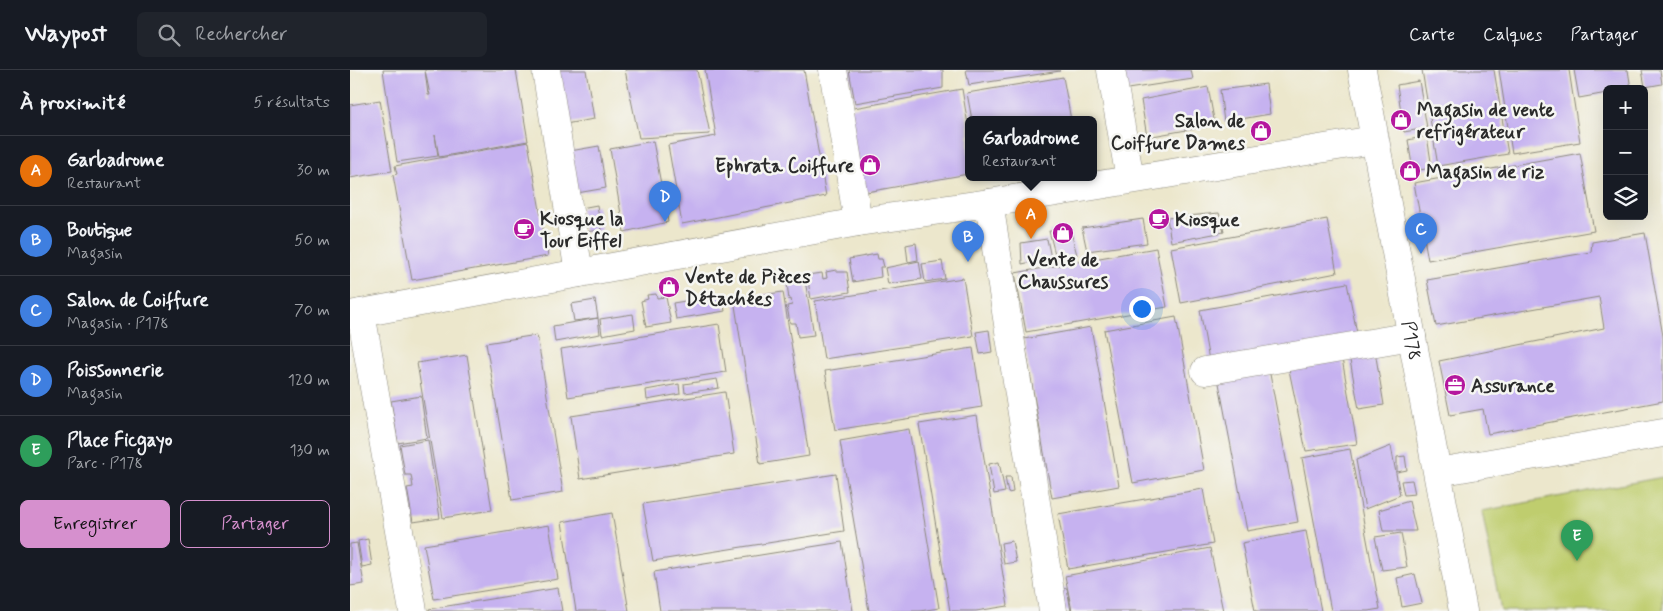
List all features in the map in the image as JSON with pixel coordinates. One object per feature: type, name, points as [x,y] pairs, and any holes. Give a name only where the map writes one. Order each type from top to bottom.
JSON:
[{"type":"street","points":[[546,70],[579,272]]},
{"type":"street","points":[[833,70],[858,222]]},
{"type":"street","points":[[1111,70],[1130,179]]},
{"type":"street","name":"P178","points":[[1362,70],[1463,611]]},
{"type":"street","points":[[413,611],[356,314],[858,222],[988,204],[1374,140]]},
{"type":"street","points":[[988,204],[1053,611]]},
{"type":"street","points":[[1205,371],[1412,336]]},
{"type":"street","points":[[1438,472],[1663,433]]},
{"type":"green space","points":[[1663,477],[1663,611],[1501,611],[1482,511]]},
{"type":"building","points":[[383,70],[425,70],[516,70],[528,141],[439,157],[435,135],[438,156],[397,162]],"holes":[[[425,70],[430,95],[428,95]]]},
{"type":"building","points":[[552,70],[586,70],[594,119],[565,124]]},
{"type":"building","points":[[625,70],[697,70],[710,134],[639,138]]},
{"type":"building","points":[[705,70],[804,70],[826,196],[682,224],[668,145],[716,136]]},
{"type":"building","points":[[849,70],[943,70],[943,88],[855,103]]},
{"type":"building","points":[[966,70],[1059,70],[1060,71],[969,85]]},
{"type":"building","points":[[1118,70],[1191,70],[1193,79],[1121,90]]},
{"type":"building","points":[[1422,70],[1494,70],[1508,154],[1438,166]]},
{"type":"building","points":[[1499,70],[1569,70],[1580,142],[1512,153]]},
{"type":"building","points":[[1574,70],[1628,70],[1630,85],[1603,85],[1603,94],[1579,98]]},
{"type":"building","points":[[1642,70],[1660,70],[1662,84],[1648,86],[1645,85]]},
{"type":"building","points":[[1063,77],[1070,116],[971,116],[967,93]]},
{"type":"building","points":[[1419,81],[1427,128],[1404,132],[1397,85]]},
{"type":"building","points":[[1266,84],[1270,114],[1224,122],[1220,90]]},
{"type":"building","points":[[1208,87],[1215,125],[1147,137],[1141,100]]},
{"type":"building","points":[[962,89],[966,116],[965,175],[861,193],[848,109]]},
{"type":"building","points":[[380,100],[392,171],[350,178],[350,105]]},
{"type":"building","points":[[1427,136],[1432,168],[1413,171],[1408,140]]},
{"type":"building","points":[[653,141],[668,222],[624,232],[610,149]]},
{"type":"building","points":[[528,142],[548,256],[412,280],[393,175],[397,174],[395,166]]},
{"type":"building","points":[[599,146],[606,188],[577,193],[570,151]]},
{"type":"building","points":[[1580,153],[1594,231],[1428,260],[1414,183]]},
{"type":"building","points":[[597,205],[601,230],[584,232],[581,208]]},
{"type":"building","points":[[1219,213],[1224,232],[1171,242],[1167,218]]},
{"type":"building","points":[[1143,219],[1147,243],[1087,251],[1082,228]]},
{"type":"building","points":[[1327,219],[1337,273],[1181,303],[1171,248]]},
{"type":"building","points":[[1049,231],[1071,232],[1077,255],[1056,258]]},
{"type":"building","points":[[1645,233],[1663,336],[1663,401],[1488,434],[1483,409],[1450,415],[1439,361],[1604,328],[1599,297],[1436,326],[1427,280],[1591,252],[1592,242]]},
{"type":"building","points":[[1047,239],[1051,258],[1022,264],[1021,243]]},
{"type":"building","points":[[916,243],[918,260],[908,262],[906,245]]},
{"type":"building","points":[[1156,248],[1167,307],[1026,332],[1015,273]]},
{"type":"building","points":[[877,254],[878,259],[882,259],[884,267],[880,267],[881,277],[853,282],[849,259]]},
{"type":"building","points":[[919,261],[922,279],[888,284],[885,268]]},
{"type":"building","points":[[942,261],[945,279],[925,282],[922,264]]},
{"type":"building","points":[[836,270],[836,272],[847,272],[850,292],[811,299],[807,275],[822,273],[823,279],[827,278],[826,272]]},
{"type":"building","points":[[963,278],[973,336],[824,359],[815,301]]},
{"type":"building","points":[[805,280],[814,335],[798,337],[796,323],[790,323],[787,306],[792,305],[791,299],[789,300],[787,283]]},
{"type":"building","points":[[1347,283],[1358,338],[1210,366],[1200,310]]},
{"type":"building","points":[[783,292],[809,456],[760,464],[734,299]]},
{"type":"building","points":[[656,294],[657,298],[666,297],[671,323],[646,327],[641,301],[648,299],[647,295]]},
{"type":"building","points":[[722,295],[725,311],[676,319],[673,303]]},
{"type":"building","points":[[595,300],[598,318],[574,321],[571,304]]},
{"type":"building","points":[[633,314],[635,329],[602,335],[600,319]]},
{"type":"building","points":[[1176,317],[1204,470],[1133,483],[1104,330]]},
{"type":"building","points":[[598,318],[600,334],[555,342],[553,326]]},
{"type":"building","points":[[719,324],[726,372],[568,397],[561,349]]},
{"type":"building","points":[[1091,327],[1119,486],[1052,498],[1024,339]]},
{"type":"building","points":[[989,330],[992,352],[980,354],[976,332]]},
{"type":"building","points":[[537,335],[563,492],[512,500],[486,343]]},
{"type":"building","points":[[973,348],[982,407],[835,430],[825,371]]},
{"type":"building","points":[[1375,351],[1384,405],[1359,409],[1349,355]]},
{"type":"building","points":[[1341,353],[1357,444],[1306,451],[1289,370]]},
{"type":"building","points":[[467,355],[492,510],[443,518],[417,363]]},
{"type":"building","points":[[1269,369],[1298,522],[1247,531],[1218,378]]},
{"type":"building","points":[[717,379],[719,388],[685,393],[684,384]]},
{"type":"building","points":[[679,384],[680,394],[647,400],[646,390]]},
{"type":"building","points":[[725,392],[734,454],[580,479],[571,416]]},
{"type":"building","points":[[421,396],[427,438],[398,443],[391,401]]},
{"type":"building","points":[[977,415],[1008,606],[976,611],[950,611],[919,424]]},
{"type":"building","points":[[909,429],[939,608],[920,611],[869,611],[840,441]]},
{"type":"building","points":[[428,440],[440,518],[413,522],[407,488],[413,487],[411,475],[405,475],[400,445]]},
{"type":"building","points":[[1391,446],[1400,495],[1365,509],[1356,460]]},
{"type":"building","points":[[1350,449],[1380,609],[1368,611],[1331,611],[1302,458]]},
{"type":"building","points":[[1405,456],[1407,470],[1397,472],[1397,457]]},
{"type":"building","points":[[999,462],[1005,492],[994,494],[989,464]]},
{"type":"building","points":[[836,474],[844,531],[653,561],[643,504]]},
{"type":"building","points":[[1005,477],[1011,477],[1013,492],[1008,493]]},
{"type":"building","points":[[1412,480],[1415,494],[1404,495],[1401,481]]},
{"type":"building","points":[[1203,489],[1213,544],[1068,569],[1058,514]]},
{"type":"building","points":[[1409,501],[1416,531],[1383,531],[1379,510]]},
{"type":"building","points":[[612,513],[629,611],[576,611],[562,522]]},
{"type":"building","points":[[549,525],[558,579],[434,599],[424,545]]},
{"type":"building","points":[[1306,531],[1321,611],[1255,611],[1242,543]]},
{"type":"building","points":[[1401,533],[1407,567],[1382,570],[1375,537]]},
{"type":"building","points":[[368,539],[372,565],[362,567],[358,541]]},
{"type":"building","points":[[1012,541],[1016,562],[1004,564],[1001,543]]},
{"type":"building","points":[[842,542],[853,611],[660,611],[654,572]]},
{"type":"building","points":[[357,543],[364,584],[350,586],[350,544]]},
{"type":"building","points":[[1210,548],[1223,611],[1072,611],[1065,576]]},
{"type":"building","points":[[1415,574],[1422,603],[1402,607],[1397,578]]},
{"type":"building","points":[[558,588],[562,611],[429,611],[429,609]]},
{"type":"building","points":[[1067,588],[1071,611],[1058,611],[1055,590]]},
{"type":"place","name":"Magasin de vente refrigérateur","points":[[1401,120]]},
{"type":"place","name":"Salon de Coiffure Dames","points":[[1261,131]]},
{"type":"place","name":"Ephrata Coiffure","points":[[870,165]]},
{"type":"place","name":"Magasin de riz","points":[[1410,171]]},
{"type":"place","name":"Kiosque","points":[[1159,219]]},
{"type":"place","name":"Poissonnerie","points":[[665,222]]},
{"type":"place","name":"Kiosque la Tour Eiffel","points":[[524,229]]},
{"type":"place","name":"Vente de Chaussures","points":[[1063,233]]},
{"type":"place","name":"Garbadrome","points":[[1031,239]]},
{"type":"place","name":"Salon de Coiffure","points":[[1421,254]]},
{"type":"place","name":"Boutique","points":[[968,262]]},
{"type":"place","name":"Vente de Pièces Détachées","points":[[669,287]]},
{"type":"place","name":"Assurance","points":[[1455,385]]},
{"type":"place","name":"Place Ficgayo","points":[[1577,561]]}]
